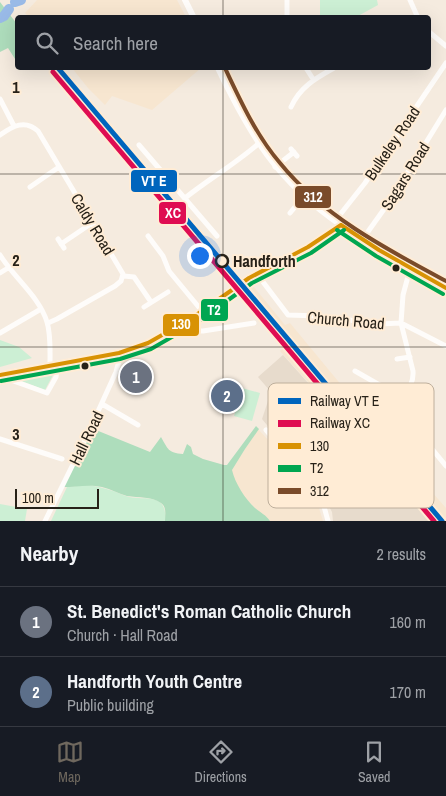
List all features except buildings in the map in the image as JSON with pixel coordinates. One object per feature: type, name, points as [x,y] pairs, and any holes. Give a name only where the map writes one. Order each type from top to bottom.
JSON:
[{"type":"main road","points":[[0,376],[58,363],[119,353],[148,343],[202,311],[254,275],[308,247],[338,223],[410,269],[446,288]]},
{"type":"street","points":[[185,0],[192,15]]},
{"type":"street","points":[[287,15],[288,0]]},
{"type":"street","points":[[410,0],[417,15]]},
{"type":"street","points":[[431,34],[446,46]]},
{"type":"street","name":"Bulkeley Road","points":[[338,223],[445,65]]},
{"type":"street","points":[[219,70],[240,114],[258,144],[275,167],[304,196],[338,223]]},
{"type":"street","points":[[307,70],[314,79]]},
{"type":"street","points":[[291,107],[300,92],[314,79],[330,70]]},
{"type":"street","points":[[0,99],[14,126],[0,134]]},
{"type":"street","name":"Sagars Road","points":[[362,240],[392,198],[446,110]]},
{"type":"street","name":"Caldy Road","points":[[14,126],[26,124],[34,128],[47,145],[124,276]]},
{"type":"street","points":[[185,198],[246,155],[258,144]]},
{"type":"street","points":[[139,145],[217,236]]},
{"type":"street","points":[[275,167],[294,152]]},
{"type":"street","points":[[30,187],[59,167]]},
{"type":"street","points":[[290,213],[304,196]]},
{"type":"street","points":[[61,244],[92,224]]},
{"type":"street","points":[[148,236],[163,256],[169,270],[202,311]]},
{"type":"street","points":[[0,256],[36,301],[48,323],[50,365]]},
{"type":"street","points":[[0,273],[8,268]]},
{"type":"street","name":"Church Road","points":[[254,275],[288,314],[337,322],[401,324],[403,295],[410,269]]},
{"type":"street","points":[[48,323],[57,320],[121,282],[124,276],[134,277],[151,302]]},
{"type":"street","points":[[144,307],[168,292]]},
{"type":"street","points":[[0,333],[41,309]]},
{"type":"street","points":[[180,325],[185,331],[195,332],[254,323]]},
{"type":"street","points":[[401,324],[446,346]]},
{"type":"street","points":[[401,324],[414,371],[412,383]]},
{"type":"street","name":"Hall Road","points":[[45,521],[102,404],[117,368],[119,353]]},
{"type":"street","points":[[397,359],[410,357]]},
{"type":"street","points":[[0,376],[47,393],[56,377],[58,363]]},
{"type":"street","points":[[355,371],[376,383]]},
{"type":"street","points":[[102,404],[138,425]]},
{"type":"street","points":[[0,439],[62,459]]},
{"type":"street","points":[[434,451],[446,466]]},
{"type":"street","points":[[324,508],[328,521]]},
{"type":"shaded area","points":[[37,0],[177,0],[185,15],[27,15],[25,13]]},
{"type":"shaded area","points":[[74,70],[199,70],[152,110],[112,96],[105,105]]},
{"type":"shaded area","points":[[249,281],[285,325],[290,323],[340,383],[309,383],[280,351],[286,345],[244,298],[246,296],[238,290]]},
{"type":"shaded area","points":[[283,355],[308,383],[268,383],[268,389],[258,377]]},
{"type":"shaded area","points":[[268,401],[268,426],[262,419]]},
{"type":"shaded area","points":[[258,429],[268,440],[268,508],[319,508],[323,521],[268,521],[241,494],[228,475]]},
{"type":"shaded area","points":[[434,494],[446,508],[446,521],[433,521],[422,508],[434,508]]},
{"type":"shaded area","points":[[330,508],[422,508],[433,521],[333,521]]},
{"type":"green space","points":[[320,0],[377,0],[378,5],[360,15],[320,15]]},
{"type":"green space","points":[[0,2],[15,21],[15,59],[8,48],[0,52]]},
{"type":"green space","points":[[0,340],[19,347],[32,358],[0,367]]},
{"type":"green space","points":[[54,370],[45,390],[11,377]]},
{"type":"green space","points":[[242,388],[260,393],[252,421],[234,416]]},
{"type":"green space","points":[[256,426],[259,429],[232,470],[235,480],[244,495],[270,521],[165,521],[164,507],[153,499],[127,496],[97,486],[63,487],[91,428],[150,452],[161,437],[167,447],[174,453],[183,454],[187,444],[191,447],[193,454],[203,459],[227,465]]},
{"type":"green space","points":[[89,485],[130,497],[158,501],[165,511],[165,521],[51,521],[67,487]]},
{"type":"green space","points":[[0,504],[27,509],[25,521],[0,521]]},
{"type":"waterway","points":[[15,2],[21,0]]},
{"type":"waterway","points":[[0,18],[9,9]]},
{"type":"transit line","points":[[60,70],[325,383]]},
{"type":"transit line","name":"312","points":[[226,70],[263,141],[297,182],[336,215],[378,244],[446,281]]},
{"type":"transit line","name":"130","points":[[341,225],[379,250],[446,288]]},
{"type":"transit line","name":"130","points":[[0,375],[119,353],[148,343],[192,318],[249,278],[308,247],[341,225]]},
{"type":"transit line","name":"T2","points":[[337,230],[376,256],[443,294]]},
{"type":"transit line","name":"T2","points":[[1,381],[120,359],[151,349],[196,323],[252,283],[311,253],[344,230]]},
{"type":"transit line","points":[[431,508],[442,521]]},
{"type":"rail line","name":"XC","points":[[53,72],[317,383]]},
{"type":"rail line","name":"XC","points":[[423,508],[434,521]]},
{"type":"place","name":"Handforth","points":[[222,261]]},
{"type":"place","name":"St. Benedict's Roman Catholic Church","points":[[136,377]]},
{"type":"place","name":"Handforth Youth Centre","points":[[227,396]]}]
